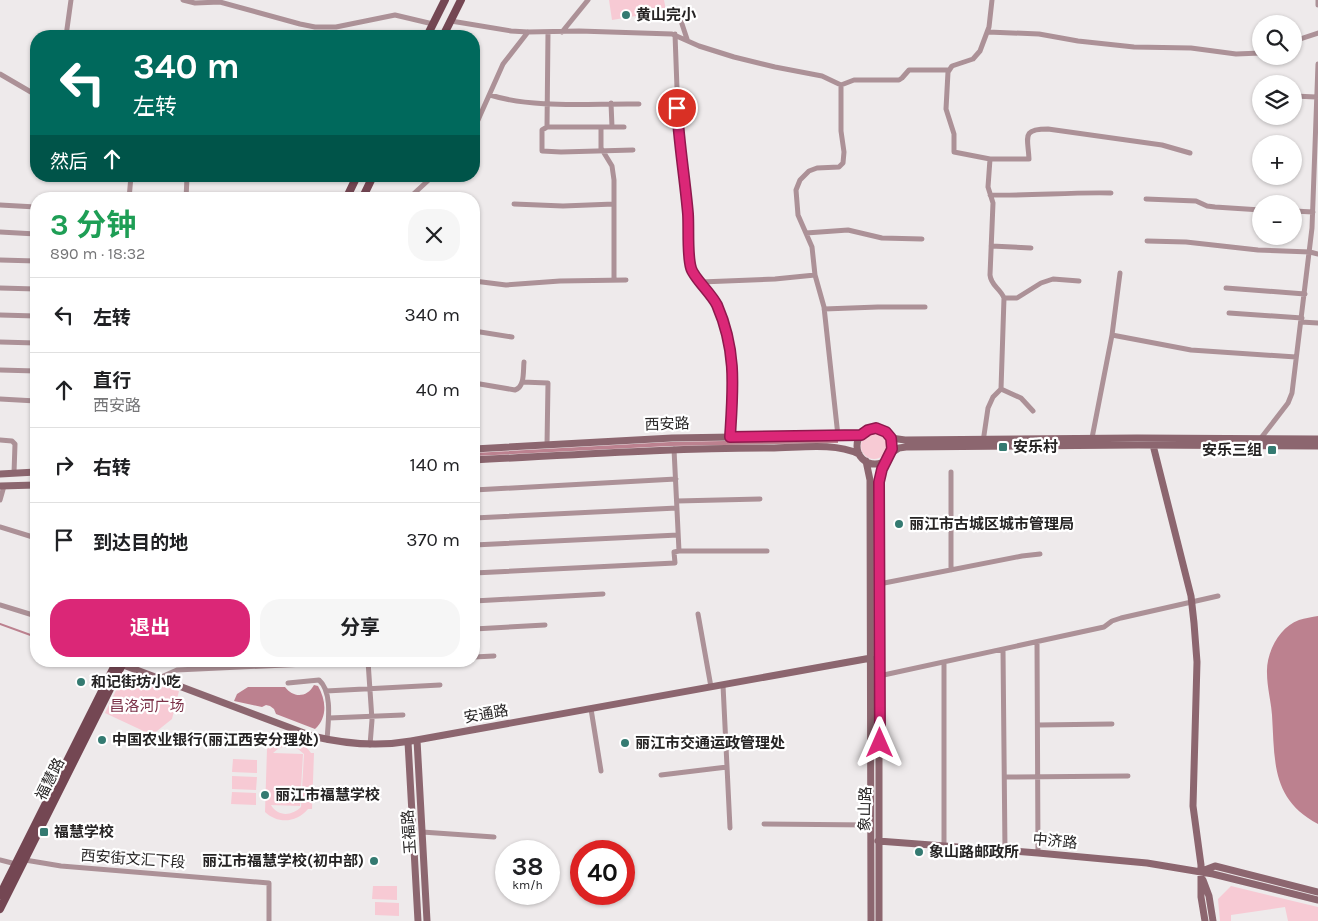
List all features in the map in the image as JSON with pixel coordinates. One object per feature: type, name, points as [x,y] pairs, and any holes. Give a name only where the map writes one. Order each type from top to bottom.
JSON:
[{"type":"main road","points":[[430,30],[445,0]]},
{"type":"main road","points":[[446,30],[461,0]]},
{"type":"main road","name":"福慧路","points":[[0,909],[118,667]]},
{"type":"main road","name":"福慧路","points":[[0,895],[118,667]]},
{"type":"street","points":[[67,30],[71,0]]},
{"type":"street","points":[[183,0],[195,3],[220,2],[315,27],[336,27],[395,15],[433,24]]},
{"type":"street","points":[[562,32],[588,0]]},
{"type":"street","points":[[992,0],[988,32],[976,57],[952,66],[948,70],[946,109],[954,134],[954,152],[990,159],[1028,159],[1028,135],[1032,129],[1055,129],[1162,145],[1190,153]]},
{"type":"street","points":[[1318,0],[1318,5]]},
{"type":"street","points":[[677,9],[687,39]]},
{"type":"street","points":[[451,21],[528,32],[579,31],[675,34],[699,46],[734,57],[775,68],[822,76],[841,85],[854,80],[899,80],[908,70],[948,70]]},
{"type":"street","points":[[480,116],[503,64],[528,32]]},
{"type":"street","points":[[547,127],[548,32]]},
{"type":"street","points":[[988,32],[1039,34],[1078,41],[1134,47],[1191,48],[1236,54],[1252,53]]},
{"type":"street","points":[[1302,38],[1318,33]]},
{"type":"street","points":[[675,34],[679,143],[688,215],[691,268],[716,303],[729,343],[734,378],[730,437]]},
{"type":"street","points":[[1256,441],[1292,396],[1310,252],[1318,64]]},
{"type":"street","points":[[0,74],[30,92]]},
{"type":"street","points":[[838,436],[824,309],[815,275],[812,247],[797,213],[796,190],[800,180],[812,169],[839,167],[843,163],[841,85]]},
{"type":"street","points":[[490,95],[512,100],[547,103],[639,104]]},
{"type":"street","points":[[1302,96],[1316,97]]},
{"type":"street","points":[[611,103],[612,127]]},
{"type":"street","points":[[624,127],[547,127],[542,130],[542,151],[633,150]]},
{"type":"street","points":[[601,127],[602,151],[612,166],[614,280]]},
{"type":"street","points":[[983,443],[988,408],[994,397],[1002,389],[1004,298],[1001,291],[991,281],[993,203],[988,187],[990,159]]},
{"type":"street","points":[[416,192],[426,182]]},
{"type":"street","points":[[990,195],[1031,196],[1078,192],[1111,193]]},
{"type":"street","points":[[1146,199],[1196,201],[1207,206],[1252,209]]},
{"type":"street","points":[[514,204],[562,206],[614,204]]},
{"type":"street","points":[[0,205],[30,206]]},
{"type":"street","points":[[1302,211],[1313,212]]},
{"type":"street","points":[[806,234],[848,230],[882,238],[922,239]]},
{"type":"street","points":[[0,232],[30,234]]},
{"type":"street","points":[[1147,241],[1186,242],[1258,250],[1317,253]]},
{"type":"street","points":[[991,246],[1031,248]]},
{"type":"street","points":[[0,260],[30,261]]},
{"type":"street","points":[[1092,438],[1112,335],[1120,274]]},
{"type":"street","points":[[701,282],[775,279],[815,275]]},
{"type":"street","points":[[1004,298],[1017,298],[1041,283],[1052,279],[1078,280]]},
{"type":"street","points":[[480,282],[506,284],[626,280]]},
{"type":"street","points":[[0,288],[30,289]]},
{"type":"street","points":[[1226,288],[1305,294]]},
{"type":"street","points":[[824,309],[878,306],[926,308]]},
{"type":"street","points":[[1229,312],[1318,323]]},
{"type":"street","points":[[0,315],[30,316]]},
{"type":"street","points":[[480,333],[512,337]]},
{"type":"street","points":[[1112,335],[1191,350],[1296,357]]},
{"type":"street","points":[[0,342],[30,344]]},
{"type":"street","points":[[480,384],[516,390],[520,388],[524,362]]},
{"type":"street","points":[[0,370],[30,371]]},
{"type":"street","points":[[522,382],[548,383],[547,445]]},
{"type":"street","points":[[1002,389],[1021,398],[1033,412]]},
{"type":"street","points":[[0,399],[30,401]]},
{"type":"street","points":[[889,456],[892,446],[891,438],[886,432],[876,428],[868,430],[861,435],[858,442],[859,454],[866,461],[877,463],[889,456],[902,447],[1092,438],[1256,441],[1318,446]]},
{"type":"street","name":"西安路","points":[[480,449],[634,439],[861,435]]},
{"type":"street","points":[[891,438],[983,443],[1152,445],[1318,439]]},
{"type":"street","points":[[0,440],[12,441],[15,444],[14,473]]},
{"type":"street","points":[[1152,445],[1192,602],[1197,662],[1193,806],[1201,865],[1205,921]]},
{"type":"street","name":"西安路","points":[[480,460],[674,449],[836,447],[859,454]]},
{"type":"street","points":[[674,449],[679,551]]},
{"type":"street","name":"象山路","points":[[879,921],[880,478],[889,456]]},
{"type":"street","name":"象山路","points":[[866,461],[870,480],[871,921]]},
{"type":"street","points":[[0,474],[30,472]]},
{"type":"street","points":[[951,472],[951,570]]},
{"type":"street","points":[[480,490],[676,480]]},
{"type":"street","points":[[0,500],[2,486],[30,484]]},
{"type":"street","points":[[677,501],[760,499]]},
{"type":"street","points":[[480,518],[677,508]]},
{"type":"street","points":[[951,521],[1066,521]]},
{"type":"street","points":[[0,528],[30,536]]},
{"type":"street","points":[[480,545],[678,535]]},
{"type":"street","points":[[480,573],[674,563],[674,552],[679,551],[767,551]]},
{"type":"street","points":[[879,584],[1040,554]]},
{"type":"street","points":[[480,600],[603,594]]},
{"type":"street","points":[[879,676],[1104,627],[1112,621],[1121,618],[1218,596]]},
{"type":"street","points":[[0,604],[30,614]]},
{"type":"street","points":[[698,614],[711,687]]},
{"type":"street","points":[[480,629],[545,625]]},
{"type":"street","points":[[1037,642],[1038,853]]},
{"type":"street","points":[[1003,650],[1005,851]]},
{"type":"street","points":[[480,657],[494,656]]},
{"type":"street","name":"安通路","points":[[130,667],[300,732],[327,740],[370,745],[408,742],[871,658]]},
{"type":"street","points":[[944,662],[944,846]]},
{"type":"street","points":[[159,678],[177,670],[241,667]]},
{"type":"street","points":[[368,667],[372,716],[370,745]]},
{"type":"street","points":[[288,683],[319,680],[326,691],[329,718],[327,740]]},
{"type":"street","points":[[723,685],[730,828]]},
{"type":"street","points":[[326,691],[440,686]]},
{"type":"street","points":[[591,709],[602,771]]},
{"type":"street","points":[[329,718],[403,715]]},
{"type":"street","points":[[1038,725],[1112,724]]},
{"type":"street","name":"玉福路","points":[[417,740],[427,921]]},
{"type":"street","name":"玉福路","points":[[408,742],[418,921]]},
{"type":"street","points":[[661,775],[727,767]]},
{"type":"street","points":[[1005,777],[1128,776]]},
{"type":"street","points":[[764,824],[871,825]]},
{"type":"street","points":[[422,832],[494,837]]},
{"type":"street","name":"中济路","points":[[878,841],[1128,861],[1214,874],[1318,900]]},
{"type":"street","points":[[0,860],[16,864]]},
{"type":"street","name":"西安街文汇下段","points":[[25,860],[61,866],[269,883],[269,921]]},
{"type":"street","name":"中济路","points":[[1200,872],[1215,866],[1318,892]]},
{"type":"street","points":[[1200,872],[1209,896],[1213,921]]},
{"type":"green space","points":[[609,0],[664,0],[666,11],[612,20]]},
{"type":"green space","points":[[874,433],[883,437],[887,446],[883,455],[874,459],[865,455],[861,446],[865,437]]},
{"type":"green space","name":"昌洛河广场","points":[[127,675],[135,675],[179,691],[172,719],[152,735],[105,713],[122,678]]},
{"type":"green space","points":[[282,740],[295,741],[302,744],[311,753],[314,753],[312,809],[308,809],[293,819],[276,819],[265,812],[267,749],[274,743]],"holes":[[[287,746],[298,749],[304,754],[301,807],[294,812],[285,814],[277,812],[271,805],[300,806],[303,754],[273,753],[279,748]]]},
{"type":"green space","points":[[233,759],[257,760],[257,773],[232,772]]},
{"type":"green space","points":[[232,776],[257,777],[256,790],[232,789]]},
{"type":"green space","points":[[232,792],[256,793],[256,805],[231,804]]},
{"type":"green space","points":[[373,886],[397,886],[397,900],[372,899]]},
{"type":"green space","points":[[1231,886],[1318,907],[1318,921],[1288,921],[1285,907],[1231,915],[1231,921],[1220,921],[1218,899]]},
{"type":"green space","points":[[375,902],[399,903],[399,916],[375,915]]},
{"type":"shaded area","points":[[838,439],[838,443],[670,446],[480,456],[480,453],[670,442]]},
{"type":"shaded area","points":[[1318,616],[1318,824],[1291,803],[1278,777],[1275,763],[1267,665],[1271,649],[1285,628],[1301,619]]},
{"type":"shaded area","points":[[314,685],[318,686],[321,691],[324,703],[324,714],[315,729],[276,714],[270,706],[262,707],[234,701],[237,694],[248,687],[285,687],[288,691],[300,695],[308,692]]},
{"type":"waterway","points":[[0,624],[30,635]]},
{"type":"place","name":"黄山完小","points":[[626,15]]},
{"type":"place","name":"安乐村","points":[[1003,447]]},
{"type":"place","name":"安乐三组","points":[[1272,450]]},
{"type":"place","name":"丽江市古城区城市管理局","points":[[899,524]]},
{"type":"place","name":"和记街坊小吃","points":[[81,682]]},
{"type":"place","name":"中国农业银行(丽江西安分理处)","points":[[102,740]]},
{"type":"place","name":"丽江市交通运政管理处","points":[[625,743]]},
{"type":"place","name":"丽江市福慧学校","points":[[265,795]]},
{"type":"place","name":"福慧学校","points":[[44,832]]},
{"type":"place","name":"象山路邮政所","points":[[919,852]]},
{"type":"place","name":"丽江市福慧学校(初中部)","points":[[374,861]]},
{"type":"route","points":[[677,108],[679,143],[688,215],[691,268],[716,303],[731,354],[734,378],[730,437],[861,435],[872,428],[876,428],[886,432],[891,438],[891,453],[884,464],[879,482],[880,743]]}]
